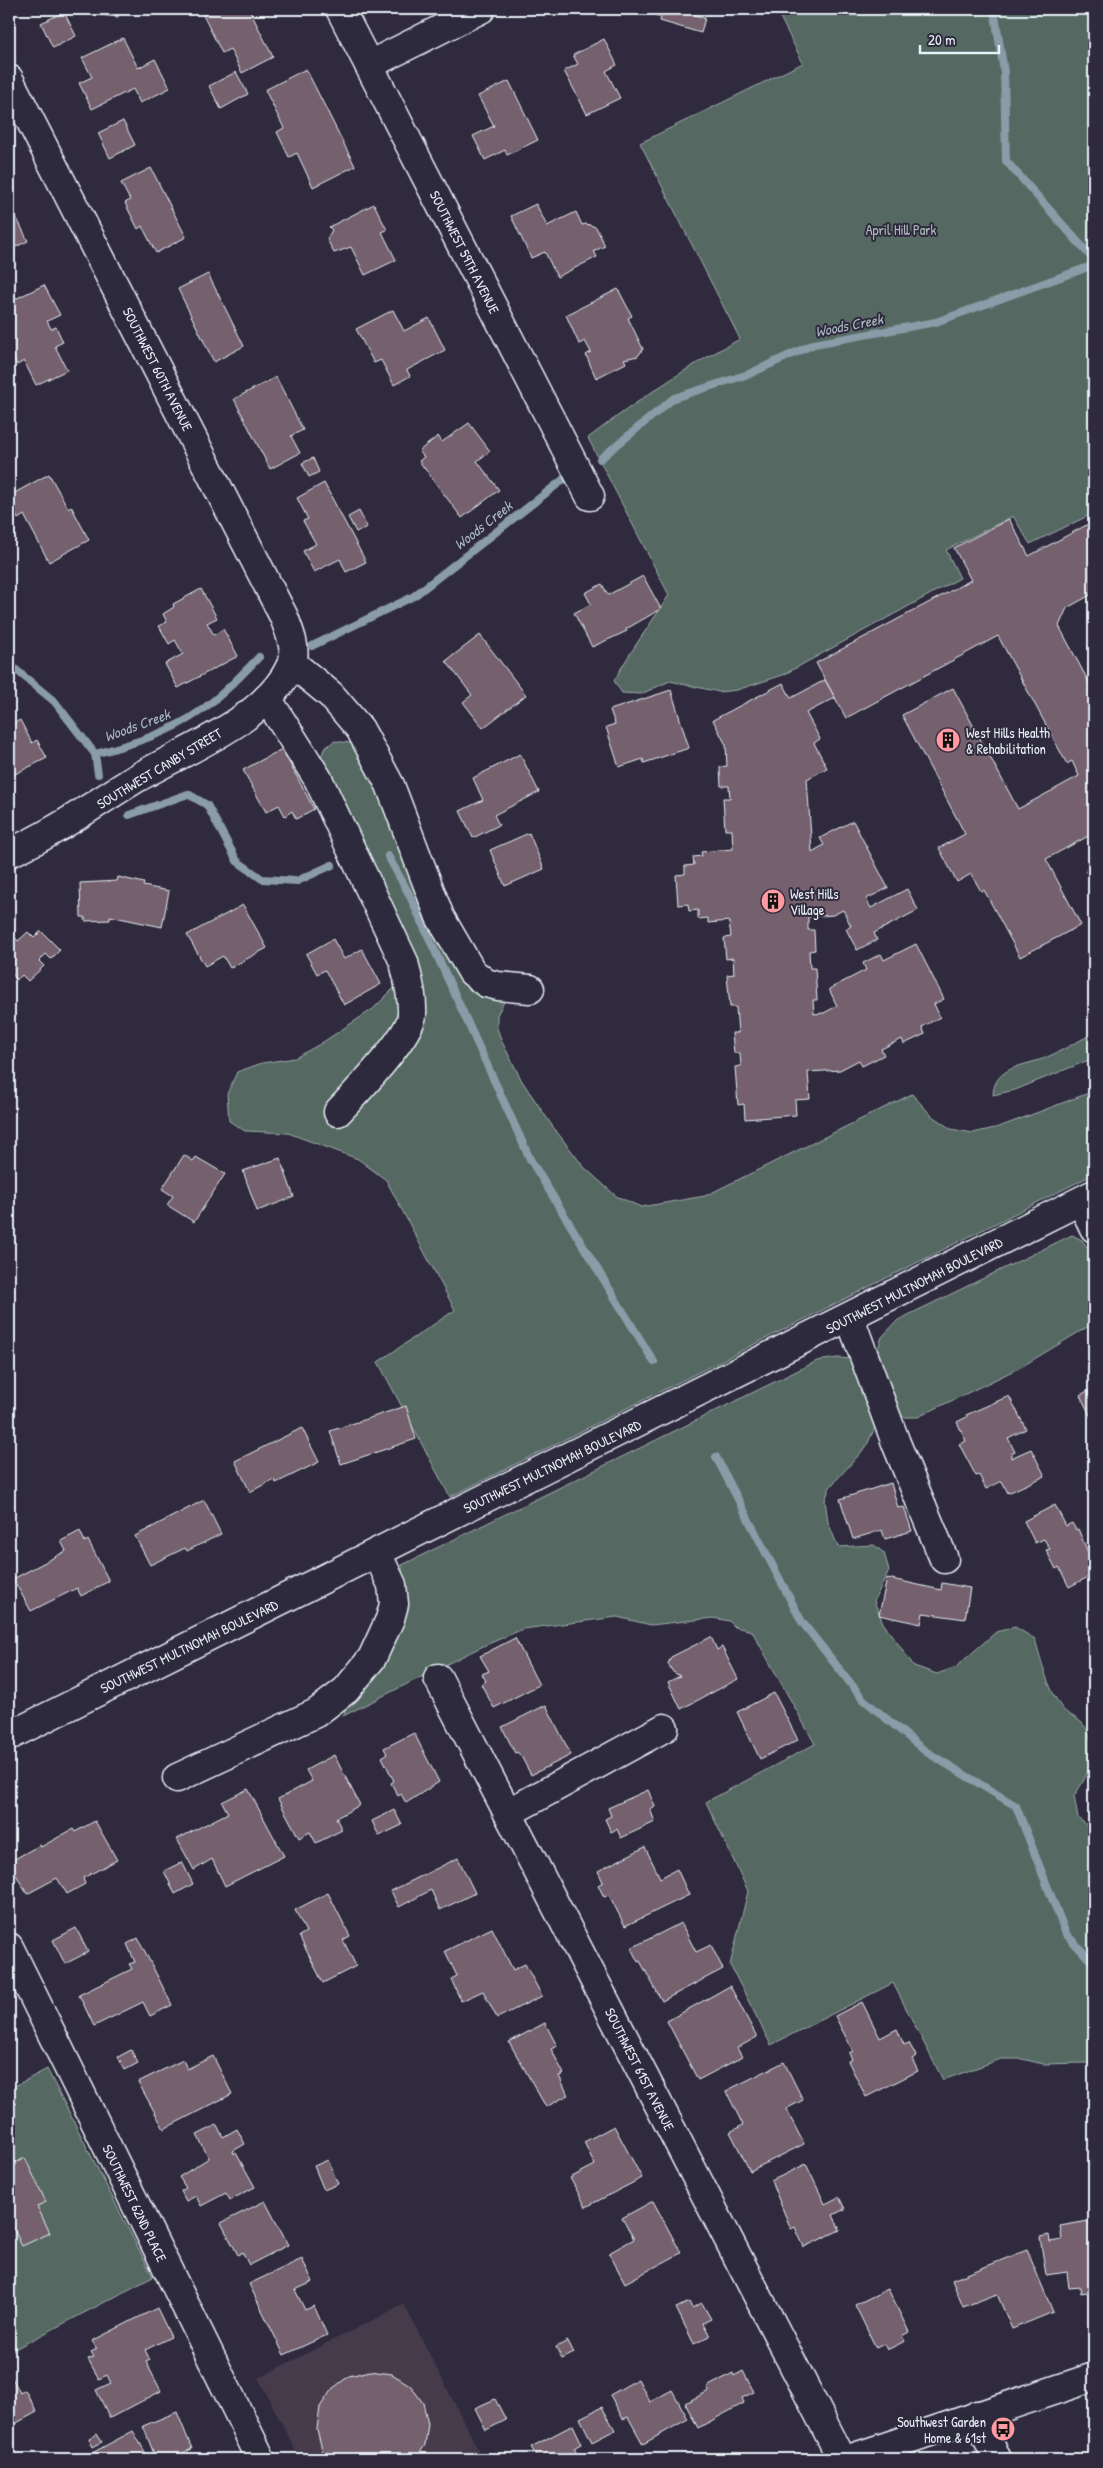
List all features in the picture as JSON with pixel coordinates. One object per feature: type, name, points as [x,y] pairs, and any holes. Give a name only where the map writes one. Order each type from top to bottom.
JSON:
[{"type":"street","name":"SOUTHWEST 59TH AVENUE","points":[[340,9],[590,496]]},
{"type":"street","points":[[369,65],[482,9]]},
{"type":"street","name":"SOUTHWEST 60TH AVENUE","points":[[9,79],[17,118],[284,617],[291,638],[292,663]]},
{"type":"street","points":[[292,663],[330,695],[360,729],[390,785],[440,917],[472,972],[486,983],[530,989]]},
{"type":"street","name":"SOUTHWEST CANBY STREET","points":[[9,853],[59,828],[135,779],[214,735],[267,698],[280,684],[292,663]]},
{"type":"street","points":[[267,698],[318,779],[404,962],[410,987],[412,1017],[388,1057],[338,1112]]},
{"type":"street","points":[[1088,1198],[1094,1228]]},
{"type":"street","name":"SOUTHWEST MULTNOMAH BOULEVARD","points":[[9,1736],[1088,1198]]},
{"type":"street","points":[[850,1318],[896,1443],[944,1559]]},
{"type":"street","points":[[177,1778],[316,1713],[346,1690],[372,1658],[390,1620],[394,1604],[392,1585],[376,1553]]},
{"type":"street","name":"SOUTHWEST 61ST AVENUE","points":[[438,1678],[842,2459]]},
{"type":"street","points":[[508,1812],[664,1728]]},
{"type":"street","name":"SOUTHWEST 62ND PLACE","points":[[9,1947],[261,2459]]},
{"type":"street","points":[[849,2459],[1094,2377]]},
{"type":"street","points":[[977,2415],[997,2459]]},
{"type":"shaded area","points":[[404,2304],[483,2459],[300,2459],[258,2378]]},
{"type":"green space","name":"April Hill Park","points":[[776,9],[1094,9],[1094,513],[1030,544],[1013,516],[946,550],[960,578],[783,675],[737,690],[719,692],[670,681],[641,694],[622,693],[614,681],[669,595],[588,438],[662,385],[740,339],[640,143],[803,63]]},
{"type":"green space","points":[[334,741],[350,743],[368,759],[442,951],[463,978],[505,1000],[497,1015],[497,1028],[522,1081],[553,1127],[584,1167],[616,1196],[641,1207],[705,1196],[912,1094],[932,1116],[951,1129],[973,1133],[999,1127],[1094,1091],[1094,1174],[450,1497],[378,1362],[455,1310],[386,1180],[358,1159],[288,1133],[245,1131],[229,1121],[227,1094],[237,1072],[262,1063],[295,1058],[320,1044],[373,1009],[413,969],[320,760],[324,749]]},
{"type":"green space","points":[[1094,1033],[1094,1058],[1015,1090],[993,1095],[995,1085],[1005,1073],[1051,1055]]},
{"type":"green space","points":[[1072,1235],[1082,1240],[1094,1257],[1094,1323],[1021,1367],[918,1417],[904,1417],[894,1410],[875,1356],[882,1337],[898,1320]]},
{"type":"green space","points":[[837,1358],[853,1359],[878,1421],[866,1447],[830,1487],[825,1500],[828,1522],[838,1547],[874,1545],[884,1553],[889,1570],[874,1601],[883,1623],[914,1666],[937,1674],[956,1667],[996,1632],[1015,1627],[1035,1639],[1045,1674],[1056,1699],[1063,1709],[1082,1723],[1092,1741],[1093,1751],[1089,1770],[1074,1796],[1078,1818],[1094,1831],[1094,2065],[1085,2063],[1043,2064],[1022,2059],[1001,2059],[943,2080],[893,1983],[771,2045],[730,1965],[748,1891],[706,1802],[815,1744],[752,1631],[735,1627],[729,1621],[713,1618],[651,1625],[617,1617],[523,1629],[479,1648],[343,1716],[352,1695],[402,1605],[402,1565],[817,1361]]},
{"type":"green space","points":[[47,2069],[153,2277],[9,2352],[9,2089]]},
{"type":"building","points":[[81,9],[119,9],[118,17],[81,13]]},
{"type":"building","points":[[200,9],[249,9],[273,57],[242,73],[230,49],[222,53]]},
{"type":"building","points":[[638,9],[696,9],[695,15],[705,18],[701,33],[660,21],[661,17]]},
{"type":"building","points":[[64,12],[76,36],[53,48],[41,23]]},
{"type":"building","points":[[123,38],[138,68],[155,59],[170,88],[140,103],[133,89],[92,109],[79,83],[92,77],[82,58]]},
{"type":"building","points":[[604,39],[617,65],[606,71],[620,98],[587,114],[564,71],[578,64],[573,55]]},
{"type":"building","points":[[306,69],[355,166],[313,187],[297,153],[289,157],[277,132],[284,128],[265,90]]},
{"type":"building","points":[[236,72],[248,94],[221,109],[209,86]]},
{"type":"building","points":[[509,81],[538,140],[507,155],[505,150],[485,160],[473,136],[494,126],[478,96]]},
{"type":"building","points":[[123,121],[135,145],[110,158],[98,133]]},
{"type":"building","points":[[151,168],[186,237],[156,253],[142,226],[138,229],[125,203],[130,200],[121,183]]},
{"type":"building","points":[[9,202],[28,241],[9,250]]},
{"type":"building","points":[[374,204],[387,230],[382,232],[396,260],[365,275],[351,247],[334,253],[327,239],[332,230],[329,227]]},
{"type":"building","points":[[536,204],[547,226],[576,212],[582,225],[586,224],[596,227],[605,246],[594,251],[597,257],[557,277],[545,252],[531,258],[511,216]]},
{"type":"building","points":[[9,250],[13,259],[9,261]]},
{"type":"building","points":[[208,274],[244,346],[214,362],[178,289]]},
{"type":"building","points":[[44,285],[60,315],[47,321],[51,329],[56,327],[63,342],[55,346],[67,370],[36,385],[24,361],[17,365],[9,348],[9,302]]},
{"type":"building","points":[[618,289],[632,316],[628,318],[643,349],[638,356],[624,359],[626,363],[596,378],[586,355],[591,352],[585,341],[579,344],[566,315]]},
{"type":"building","points":[[393,310],[404,331],[429,318],[445,350],[407,370],[410,376],[394,385],[381,360],[374,363],[356,329]]},
{"type":"building","points":[[276,377],[303,430],[291,436],[300,453],[270,469],[234,399]]},
{"type":"building","points":[[469,423],[490,451],[477,461],[499,490],[462,518],[419,461],[424,457],[419,451],[438,436],[442,442]]},
{"type":"building","points":[[313,458],[319,472],[309,477],[302,463]]},
{"type":"building","points":[[49,474],[68,508],[71,506],[89,540],[49,562],[24,515],[18,519],[9,502],[9,496]]},
{"type":"building","points":[[324,483],[366,562],[346,572],[340,559],[314,572],[303,551],[316,544],[303,521],[308,519],[297,498]]},
{"type":"building","points":[[359,511],[367,527],[356,532],[348,517]]},
{"type":"building","name":"West Hills Health & Rehabilitation","points":[[1009,519],[1029,556],[1094,521],[1094,593],[1067,608],[1059,626],[1094,692],[1094,833],[1046,859],[1081,925],[1020,957],[984,890],[981,891],[971,874],[957,882],[939,848],[965,834],[902,715],[953,688],[1018,809],[1079,776],[1072,761],[1067,764],[998,636],[846,718],[816,663],[971,580],[954,548]]},
{"type":"building","points":[[643,576],[661,609],[626,629],[627,631],[592,647],[574,613],[591,604],[585,593],[602,584],[608,595]]},
{"type":"building","points":[[201,589],[217,618],[207,623],[214,635],[223,629],[238,656],[178,688],[165,664],[183,654],[175,640],[169,644],[159,626],[167,622],[163,614],[174,607],[173,604]]},
{"type":"building","points":[[480,635],[526,695],[483,728],[463,702],[472,695],[446,661]]},
{"type":"building","name":"West Hills Village","points":[[825,680],[835,698],[806,713],[820,739],[814,743],[827,768],[807,779],[812,852],[824,845],[820,838],[853,821],[888,888],[866,899],[871,908],[907,889],[918,910],[874,933],[877,940],[857,950],[846,929],[851,926],[843,910],[833,915],[808,917],[808,930],[814,930],[815,950],[809,951],[810,968],[815,968],[817,1000],[813,1000],[814,1014],[824,1013],[837,1006],[829,989],[866,970],[863,963],[881,954],[884,960],[916,944],[944,999],[934,1004],[940,1017],[922,1027],[925,1034],[904,1044],[902,1039],[881,1049],[884,1055],[862,1066],[859,1060],[840,1070],[808,1072],[810,1099],[795,1100],[796,1115],[745,1119],[744,1104],[738,1105],[735,1067],[741,1066],[740,1053],[734,1053],[732,1033],[738,1033],[736,1007],[730,1007],[727,975],[734,974],[733,958],[726,959],[724,938],[731,937],[729,921],[708,923],[708,918],[698,919],[698,910],[689,911],[688,904],[678,905],[676,875],[685,874],[685,866],[694,865],[693,857],[702,856],[701,852],[733,849],[732,830],[725,830],[723,798],[730,798],[729,786],[721,786],[720,767],[727,766],[726,745],[713,720],[783,683],[791,698]]},
{"type":"building","points":[[671,690],[689,748],[644,763],[643,759],[619,767],[606,727],[615,724],[610,710]]},
{"type":"building","points":[[20,720],[32,743],[37,740],[47,758],[13,775],[9,766],[9,726]]},
{"type":"building","points":[[282,749],[314,809],[296,819],[292,811],[285,816],[279,805],[266,812],[243,770]]},
{"type":"building","points":[[520,754],[539,792],[494,815],[499,825],[473,838],[460,811],[483,800],[473,778]]},
{"type":"building","points":[[529,833],[544,869],[505,886],[490,850]]},
{"type":"building","points":[[1094,850],[1094,874],[1086,872]]},
{"type":"building","points":[[118,877],[144,883],[143,886],[169,891],[162,927],[110,916],[110,920],[85,921],[85,917],[81,917],[80,883],[117,881]]},
{"type":"building","points":[[243,905],[267,948],[230,968],[223,956],[205,966],[187,935]]},
{"type":"building","points":[[9,931],[18,941],[28,932],[34,938],[41,931],[60,950],[51,959],[46,954],[39,961],[44,966],[28,981],[22,975],[17,980],[9,970]]},
{"type":"building","points":[[333,939],[344,959],[362,949],[381,984],[344,1005],[325,970],[317,974],[306,954]]},
{"type":"building","points":[[184,1155],[193,1161],[196,1157],[225,1174],[194,1222],[167,1205],[173,1196],[162,1189]]},
{"type":"building","points":[[280,1158],[294,1197],[257,1211],[243,1171]]},
{"type":"building","points":[[1094,1388],[1094,1423],[1080,1395]]},
{"type":"building","points":[[1009,1396],[1026,1429],[1008,1438],[1015,1452],[1011,1454],[1011,1458],[1031,1449],[1045,1476],[1008,1493],[1002,1481],[986,1489],[979,1475],[976,1476],[959,1444],[966,1441],[957,1422],[967,1417],[966,1415]]},
{"type":"building","points":[[406,1406],[416,1439],[341,1464],[330,1431]]},
{"type":"building","points":[[302,1428],[319,1462],[276,1483],[274,1479],[250,1492],[235,1461]]},
{"type":"building","points":[[891,1483],[898,1508],[904,1507],[912,1531],[885,1539],[882,1530],[853,1539],[840,1499]]},
{"type":"building","points":[[204,1500],[221,1534],[187,1551],[185,1548],[150,1565],[135,1536]]},
{"type":"building","points":[[1055,1505],[1066,1526],[1072,1523],[1076,1530],[1078,1529],[1094,1566],[1094,1574],[1069,1587],[1059,1567],[1056,1569],[1046,1550],[1050,1549],[1044,1539],[1035,1543],[1024,1521]]},
{"type":"building","points":[[80,1531],[85,1542],[88,1540],[109,1581],[81,1596],[77,1588],[31,1611],[13,1579],[66,1551],[61,1541]]},
{"type":"building","points":[[887,1578],[941,1590],[942,1583],[970,1588],[965,1619],[923,1613],[921,1624],[879,1615]]},
{"type":"building","points":[[711,1637],[717,1650],[722,1647],[738,1679],[681,1709],[668,1682],[680,1676],[673,1672],[668,1664],[671,1657]]},
{"type":"building","points":[[515,1638],[539,1685],[494,1708],[481,1684],[486,1681],[482,1674],[489,1671],[480,1656]]},
{"type":"building","points":[[774,1693],[798,1740],[760,1759],[737,1712]]},
{"type":"building","points":[[546,1705],[571,1755],[531,1775],[521,1756],[517,1752],[515,1753],[502,1727]]},
{"type":"building","points":[[414,1733],[439,1782],[406,1803],[401,1794],[398,1796],[391,1783],[394,1781],[382,1757],[387,1754],[384,1748]]},
{"type":"building","points":[[334,1755],[360,1805],[336,1818],[342,1830],[316,1843],[310,1832],[299,1838],[278,1799],[312,1781],[306,1770]]},
{"type":"building","points":[[248,1789],[284,1856],[225,1886],[212,1859],[194,1870],[177,1839],[228,1813],[222,1802]]},
{"type":"building","points":[[648,1790],[655,1806],[650,1809],[655,1822],[621,1838],[617,1829],[611,1832],[605,1819],[611,1816],[608,1808]]},
{"type":"building","points":[[394,1810],[402,1825],[379,1836],[372,1821]]},
{"type":"building","points":[[95,1821],[117,1860],[83,1878],[85,1884],[67,1894],[57,1878],[27,1894],[9,1862],[73,1829],[75,1832]]},
{"type":"building","points":[[645,1847],[660,1878],[677,1869],[689,1895],[625,1926],[609,1895],[604,1897],[598,1885],[603,1882],[598,1871]]},
{"type":"building","points":[[458,1858],[475,1893],[440,1910],[431,1890],[399,1907],[391,1891]]},
{"type":"building","points":[[182,1862],[193,1884],[175,1894],[164,1871]]},
{"type":"building","points":[[328,1893],[350,1936],[343,1940],[356,1966],[323,1983],[299,1936],[306,1932],[295,1910]]},
{"type":"building","points":[[681,1923],[696,1952],[711,1945],[723,1969],[662,2001],[631,1948]]},
{"type":"building","points":[[76,1928],[88,1952],[65,1964],[53,1940]]},
{"type":"building","points":[[492,1928],[513,1970],[525,1964],[542,1996],[497,2018],[483,1991],[461,2001],[451,1979],[457,1976],[445,1951]]},
{"type":"building","points":[[138,1938],[172,2005],[150,2016],[143,2002],[94,2026],[79,1995],[132,1969],[129,1964],[135,1962],[127,1944]]},
{"type":"building","points":[[730,1986],[757,2037],[737,2048],[742,2057],[698,2080],[667,2021]]},
{"type":"building","points":[[862,2002],[880,2038],[897,2029],[904,2045],[909,2043],[916,2056],[912,2059],[918,2071],[866,2097],[848,2061],[852,2059],[849,2053],[853,2051],[835,2016]]},
{"type":"building","points":[[545,2023],[557,2046],[551,2049],[564,2074],[559,2076],[568,2095],[546,2107],[509,2042]]},
{"type":"building","points":[[131,2050],[138,2063],[125,2070],[118,2057]]},
{"type":"building","points":[[213,2056],[232,2094],[164,2129],[138,2082],[183,2060],[187,2069]]},
{"type":"building","points":[[784,2062],[803,2100],[786,2109],[804,2144],[750,2171],[730,2132],[743,2125],[726,2091]]},
{"type":"building","points":[[217,2125],[223,2137],[237,2129],[245,2144],[233,2151],[234,2154],[236,2153],[255,2187],[230,2200],[226,2193],[201,2206],[196,2196],[186,2201],[181,2191],[186,2188],[179,2177],[209,2158],[197,2135]]},
{"type":"building","points":[[614,2126],[642,2178],[586,2207],[570,2178],[595,2165],[584,2142]]},
{"type":"building","points":[[25,2158],[46,2202],[37,2206],[50,2233],[22,2246],[10,2221],[13,2220],[9,2211],[9,2166]]},
{"type":"building","points":[[328,2160],[338,2184],[324,2190],[314,2166]]},
{"type":"building","points":[[806,2164],[825,2204],[839,2197],[845,2209],[833,2215],[840,2230],[804,2247],[795,2227],[791,2229],[771,2181]]},
{"type":"building","points":[[265,2201],[288,2245],[249,2265],[242,2252],[238,2255],[221,2223]]},
{"type":"building","points":[[653,2201],[681,2253],[625,2283],[609,2253],[634,2239],[622,2218]]},
{"type":"building","points":[[1094,2220],[1094,2291],[1081,2293],[1080,2287],[1069,2288],[1067,2272],[1046,2275],[1040,2237],[1049,2235],[1050,2242],[1062,2240],[1060,2226]]},
{"type":"building","points":[[1027,2250],[1053,2312],[1012,2329],[997,2294],[963,2307],[952,2280]]},
{"type":"building","points":[[302,2259],[313,2282],[295,2290],[305,2310],[314,2306],[327,2335],[284,2355],[249,2284]]},
{"type":"building","points":[[888,2289],[909,2332],[902,2336],[905,2341],[887,2350],[884,2344],[876,2348],[855,2305]]},
{"type":"building","points":[[689,2302],[692,2308],[702,2303],[711,2319],[703,2323],[710,2336],[694,2344],[676,2308]]},
{"type":"building","points":[[157,2308],[171,2337],[145,2350],[150,2360],[146,2362],[161,2391],[110,2418],[96,2390],[111,2383],[107,2375],[99,2379],[88,2359],[94,2357],[91,2352],[97,2349],[92,2341]]},
{"type":"building","points":[[568,2341],[574,2353],[562,2359],[556,2347]]},
{"type":"building","points":[[370,2371],[392,2374],[410,2385],[423,2403],[428,2424],[425,2445],[416,2459],[329,2459],[322,2450],[317,2429],[320,2407],[332,2389],[349,2376]]},
{"type":"building","points":[[743,2371],[754,2392],[742,2398],[744,2403],[698,2428],[685,2403],[709,2391],[707,2387],[733,2373],[734,2376]]},
{"type":"building","points":[[9,2372],[20,2393],[25,2390],[37,2412],[9,2427]]},
{"type":"building","points":[[638,2379],[650,2402],[672,2390],[688,2419],[643,2444],[628,2417],[623,2419],[610,2395]]},
{"type":"building","points":[[495,2399],[506,2420],[486,2430],[475,2408]]},
{"type":"building","points":[[602,2407],[615,2430],[592,2442],[580,2418]]},
{"type":"building","points":[[177,2412],[192,2449],[168,2459],[156,2459],[143,2426]]},
{"type":"building","points":[[573,2425],[582,2444],[574,2448],[578,2456],[571,2459],[538,2459],[531,2447]]},
{"type":"building","points":[[133,2431],[149,2459],[81,2459]]},
{"type":"building","points":[[97,2434],[102,2442],[93,2447],[89,2439]]},
{"type":"waterway","points":[[994,9],[1004,72],[1006,161],[1094,260]]},
{"type":"waterway","name":"Woods Creek","points":[[600,459],[674,398],[749,374],[814,344],[936,322],[1094,265]]},
{"type":"waterway","name":"Woods Creek","points":[[312,646],[414,596],[564,479]]},
{"type":"waterway","name":"Woods Creek","points":[[9,664],[55,702],[95,754],[148,738],[190,718],[222,694],[259,657]]},
{"type":"waterway","points":[[95,754],[98,774]]},
{"type":"waterway","points":[[129,815],[188,794],[207,805],[237,861],[262,879],[297,881],[332,865]]},
{"type":"waterway","points":[[388,856],[409,894],[530,1159],[654,1362]]},
{"type":"waterway","points":[[716,1457],[802,1622],[863,1699],[925,1751],[1016,1806],[1066,1934],[1094,1964]]},
{"type":"place","name":"West Hills Health & Rehabilitation","points":[[948,740]]},
{"type":"place","name":"West Hills Village","points":[[773,901]]},
{"type":"place","name":"Southwest Garden Home & 61st","points":[[1003,2429]]}]
